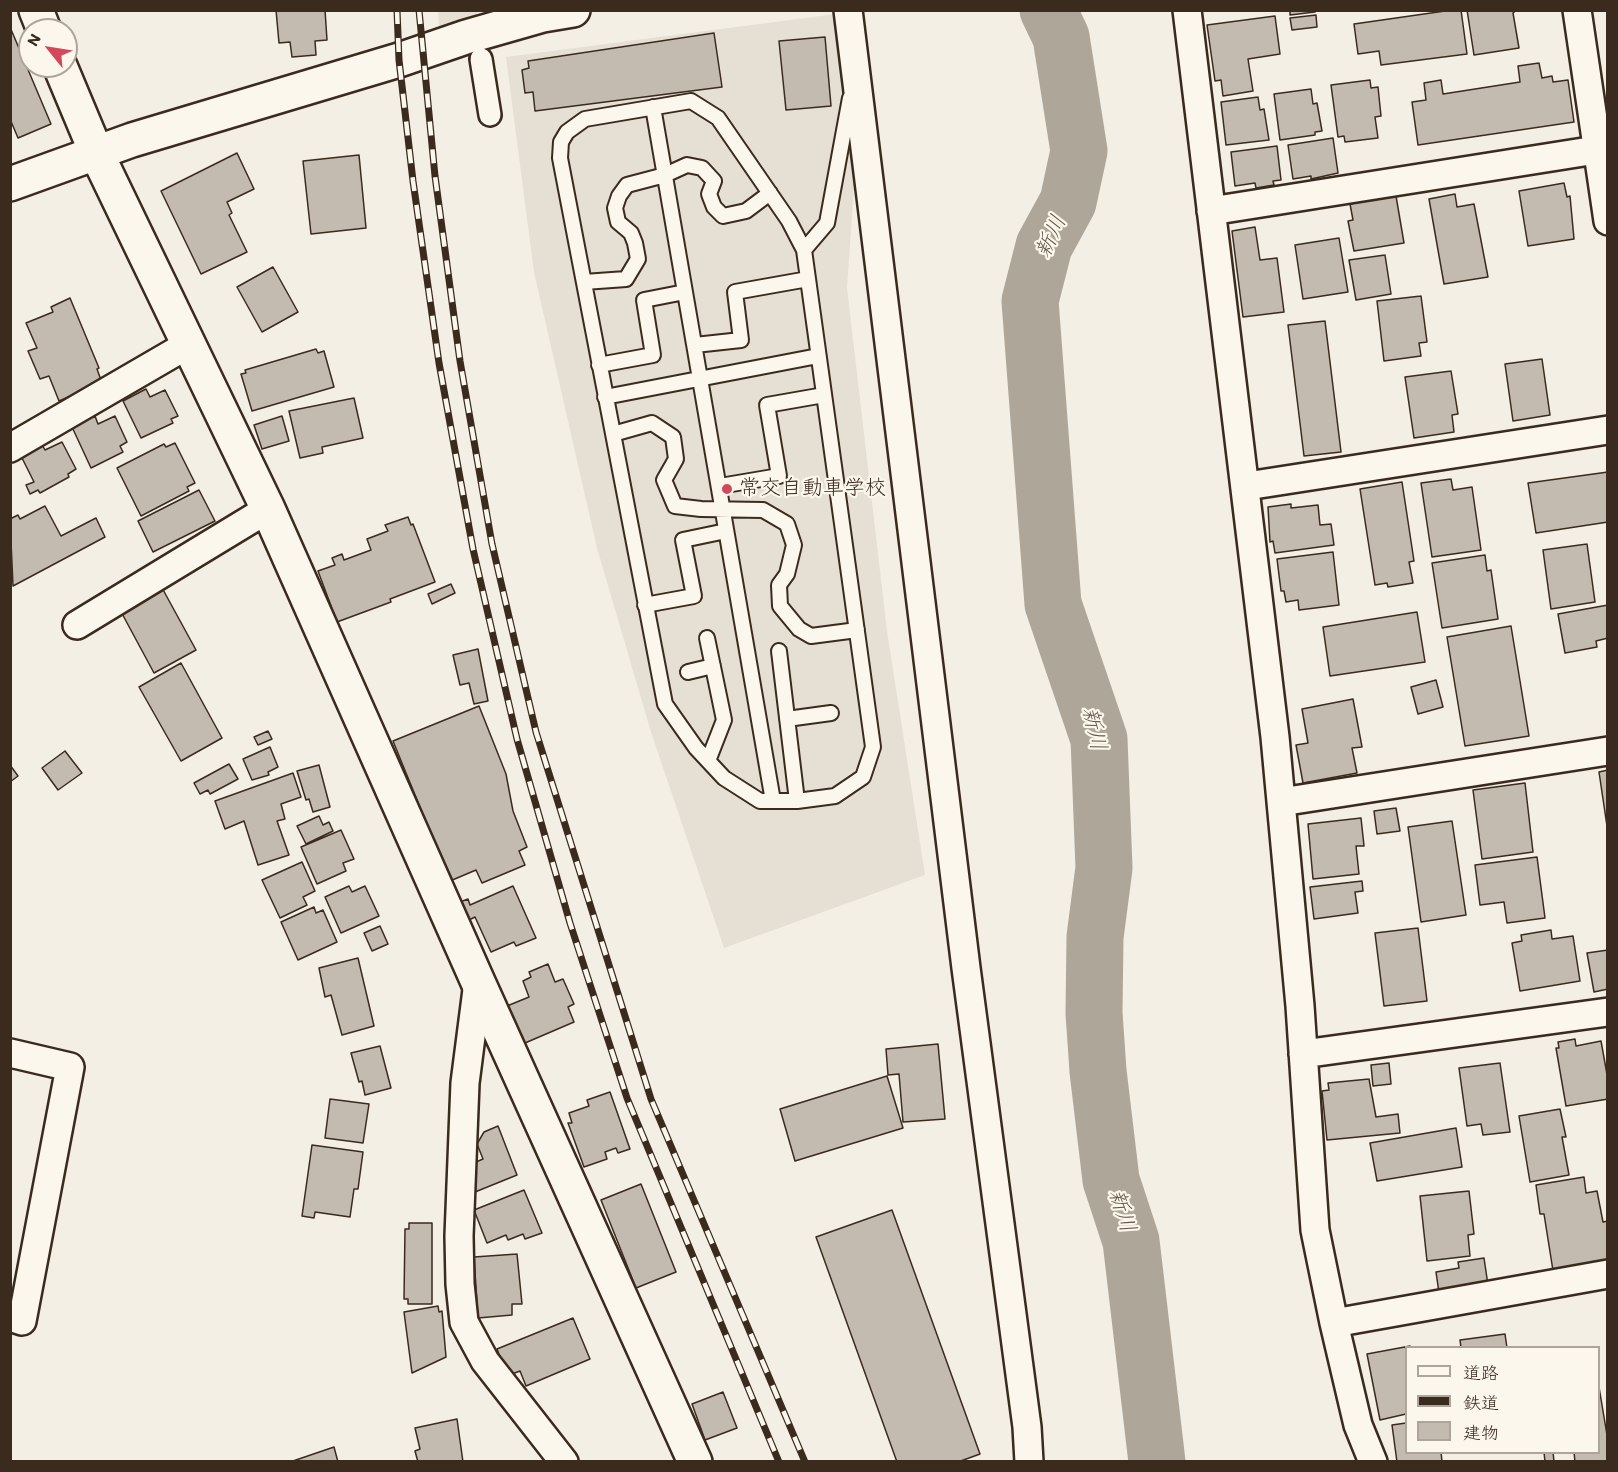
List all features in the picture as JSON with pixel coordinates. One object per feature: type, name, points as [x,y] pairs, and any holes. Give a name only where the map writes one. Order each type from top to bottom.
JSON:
[{"type":"street","points":[[10,184],[96,152],[477,34],[543,15],[573,10]]},
{"type":"street","points":[[848,10],[965,956],[1027,1427],[1029,1461]]},
{"type":"street","points":[[1187,10],[1247,486],[1281,801],[1303,1054],[1315,1230],[1358,1425],[1373,1461]]},
{"type":"street","points":[[1577,10],[1608,221]]},
{"type":"street","points":[[481,59],[490,115]]},
{"type":"street","points":[[65,78],[96,152],[268,509],[478,982],[695,1461]]},
{"type":"street","points":[[1211,211],[1596,150]]},
{"type":"street","points":[[10,448],[189,344]]},
{"type":"street","points":[[1247,486],[1608,430]]},
{"type":"street","points":[[77,625],[268,509]]},
{"type":"street","points":[[1281,801],[1608,751]]},
{"type":"street","points":[[478,982],[465,1083],[460,1272],[464,1322],[485,1361],[564,1461]]},
{"type":"street","points":[[1303,1054],[1608,1012]]},
{"type":"street","points":[[10,1053],[70,1067],[22,1321],[10,1317]]},
{"type":"street","points":[[1334,1323],[1608,1274]]},
{"type":"lane","points":[[804,250],[826,223],[855,72]]},
{"type":"lane","points":[[691,100],[718,118],[770,193],[789,221],[804,250],[873,747],[863,777],[835,796],[797,801],[760,801],[724,778],[708,761],[665,704],[560,158],[561,142],[567,132],[585,119],[691,100]]},
{"type":"lane","points":[[653,107],[773,801]]},
{"type":"lane","points":[[584,282],[626,279],[638,259],[631,233],[618,222],[615,208],[619,196],[627,185],[665,175],[687,165],[702,168],[714,181],[709,195],[714,207],[723,216],[746,211],[770,193]]},
{"type":"lane","points":[[695,345],[741,340],[735,292],[808,279]]},
{"type":"lane","points":[[599,365],[653,356],[644,300],[685,292]]},
{"type":"lane","points":[[605,397],[818,356]]},
{"type":"lane","points":[[720,486],[780,476],[767,405],[824,394]]},
{"type":"lane","points":[[613,434],[652,423],[673,437],[676,459],[664,480],[675,506],[763,510],[787,524],[794,545],[787,574],[779,585],[780,606],[799,629],[811,636],[857,630]]},
{"type":"lane","points":[[645,605],[693,596],[683,540],[726,531]]},
{"type":"lane","points":[[707,638],[724,720],[708,761]]},
{"type":"lane","points":[[778,651],[797,801]]},
{"type":"lane","points":[[688,672],[713,666]]},
{"type":"lane","points":[[787,719],[831,714]]},
{"type":"shaded area","points":[[438,11],[477,11],[477,18],[439,29]]},
{"type":"shaded area","name":"常交自動車学校","points":[[836,14],[858,127],[847,288],[887,631],[925,875],[724,948],[651,732],[597,548],[534,272],[506,57]]},
{"type":"building","points":[[276,10],[325,10],[327,40],[315,41],[316,55],[292,57],[290,42],[279,43]]},
{"type":"building","points":[[1290,10],[1314,10],[1315,12],[1290,15]]},
{"type":"building","points":[[1461,10],[1467,54],[1381,65],[1379,51],[1358,54],[1354,24]]},
{"type":"building","points":[[1467,10],[1517,10],[1513,13],[1519,48],[1474,55]]},
{"type":"building","points":[[1316,15],[1317,27],[1292,30],[1290,18]]},
{"type":"building","points":[[1275,16],[1280,54],[1248,59],[1253,91],[1223,96],[1221,80],[1215,81],[1207,25]]},
{"type":"building","points":[[10,27],[18,46],[18,78],[32,78],[51,124],[18,138],[10,119]]},
{"type":"building","points":[[714,33],[722,87],[535,111],[533,92],[525,93],[522,70],[529,68],[528,61]]},
{"type":"building","points":[[825,37],[831,106],[786,110],[779,41]]},
{"type":"building","points":[[1539,63],[1542,78],[1552,76],[1553,82],[1568,80],[1574,122],[1418,145],[1412,102],[1426,100],[1424,83],[1441,80],[1443,94],[1520,82],[1518,66]]},
{"type":"building","points":[[1370,80],[1371,88],[1378,87],[1381,116],[1375,117],[1378,138],[1345,142],[1344,136],[1338,137],[1331,85]]},
{"type":"building","points":[[1311,89],[1313,104],[1317,103],[1322,131],[1315,132],[1315,135],[1280,140],[1274,94]]},
{"type":"building","points":[[1258,97],[1260,110],[1264,109],[1269,140],[1226,145],[1221,102]]},
{"type":"building","points":[[1333,138],[1338,173],[1311,179],[1311,176],[1293,179],[1288,145]]},
{"type":"building","points":[[1277,146],[1281,180],[1273,181],[1274,185],[1256,188],[1255,183],[1235,186],[1231,152]]},
{"type":"building","points":[[237,153],[254,189],[227,202],[232,213],[229,215],[247,252],[201,274],[161,191]]},
{"type":"building","points":[[359,155],[366,228],[311,234],[303,161]]},
{"type":"building","points":[[1564,183],[1567,197],[1570,196],[1574,239],[1528,246],[1519,191]]},
{"type":"building","points":[[1455,194],[1457,207],[1474,204],[1488,277],[1444,284],[1429,199]]},
{"type":"building","points":[[1396,196],[1404,243],[1354,251],[1348,221],[1353,220],[1350,204]]},
{"type":"building","points":[[1255,227],[1260,260],[1277,258],[1284,312],[1243,317],[1232,231]]},
{"type":"building","points":[[1339,238],[1348,292],[1303,299],[1295,245]]},
{"type":"building","points":[[1385,255],[1391,294],[1356,300],[1349,260]]},
{"type":"building","points":[[273,267],[298,312],[262,332],[237,287]]},
{"type":"building","points":[[1421,296],[1427,342],[1419,343],[1421,356],[1384,361],[1377,301]]},
{"type":"building","points":[[70,298],[99,368],[97,369],[102,383],[59,401],[49,376],[40,379],[28,351],[37,348],[26,323],[53,312],[51,307]]},
{"type":"building","points":[[1325,321],[1341,452],[1304,456],[1288,325]]},
{"type":"building","points":[[316,349],[318,353],[324,351],[334,387],[252,411],[241,374],[246,373],[245,370]]},
{"type":"building","points":[[1542,359],[1550,415],[1513,421],[1505,364]]},
{"type":"building","points":[[1451,371],[1458,414],[1452,415],[1454,432],[1414,438],[1405,377]]},
{"type":"building","points":[[146,389],[150,397],[165,390],[178,416],[171,419],[173,423],[141,438],[123,401]]},
{"type":"building","points":[[354,398],[363,438],[322,447],[323,453],[300,458],[289,411]]},
{"type":"building","points":[[95,416],[98,424],[115,416],[127,442],[120,446],[123,452],[91,468],[72,427]]},
{"type":"building","points":[[282,416],[289,441],[262,449],[254,425]]},
{"type":"building","points":[[62,442],[76,469],[68,474],[69,477],[40,493],[38,490],[30,494],[26,485],[34,482],[20,454],[41,443],[45,450]]},
{"type":"building","points":[[175,443],[195,483],[187,487],[189,491],[141,516],[117,468],[164,444],[166,447]]},
{"type":"building","points":[[1608,472],[1608,522],[1536,533],[1528,483]]},
{"type":"building","points":[[1451,479],[1453,490],[1472,487],[1481,550],[1432,557],[1421,483]]},
{"type":"building","points":[[1402,482],[1414,561],[1409,562],[1413,583],[1388,587],[1387,583],[1375,585],[1360,489]]},
{"type":"building","points":[[199,490],[215,521],[153,552],[138,521]]},
{"type":"building","points":[[1291,504],[1291,508],[1318,505],[1320,525],[1331,524],[1334,545],[1275,553],[1273,541],[1270,542],[1268,507]]},
{"type":"building","points":[[45,506],[61,536],[96,518],[105,537],[13,586],[10,519],[18,515],[20,519]]},
{"type":"building","points":[[408,517],[411,525],[413,524],[435,582],[390,599],[391,602],[337,622],[318,571],[335,565],[332,558],[342,554],[344,560],[371,550],[367,539],[388,531],[385,525]]},
{"type":"building","points":[[1587,544],[1595,602],[1551,609],[1543,550]]},
{"type":"building","points":[[1333,552],[1339,605],[1299,610],[1298,600],[1286,602],[1284,591],[1281,591],[1277,559]]},
{"type":"building","points":[[1485,555],[1487,571],[1491,570],[1498,619],[1442,628],[1432,563]]},
{"type":"building","points":[[451,584],[455,593],[432,604],[428,594]]},
{"type":"building","points":[[161,586],[196,650],[154,673],[119,608]]},
{"type":"building","points":[[1608,605],[1608,638],[1596,641],[1597,647],[1565,653],[1558,614]]},
{"type":"building","points":[[1417,612],[1425,662],[1330,676],[1323,627]]},
{"type":"building","points":[[1511,626],[1529,736],[1465,746],[1447,637]]},
{"type":"building","points":[[478,649],[488,701],[474,704],[469,683],[460,685],[453,655]]},
{"type":"building","points":[[181,663],[222,738],[181,761],[139,687]]},
{"type":"building","points":[[1436,680],[1443,707],[1418,714],[1411,687]]},
{"type":"building","points":[[1353,699],[1362,747],[1352,748],[1357,773],[1303,783],[1296,745],[1308,743],[1302,709]]},
{"type":"building","points":[[479,706],[506,774],[513,811],[527,847],[519,851],[525,865],[482,883],[476,870],[450,881],[393,741]]},
{"type":"building","points":[[268,731],[272,739],[258,745],[254,737]]},
{"type":"building","points":[[270,747],[278,767],[268,772],[269,775],[252,780],[243,759]]},
{"type":"building","points":[[65,751],[82,773],[58,790],[42,768]]},
{"type":"building","points":[[229,764],[238,779],[210,794],[208,790],[200,794],[194,783]]},
{"type":"building","points":[[10,765],[18,776],[10,782]]},
{"type":"building","points":[[319,765],[330,807],[313,812],[309,799],[306,800],[297,771]]},
{"type":"building","points":[[1608,770],[1608,833],[1599,772]]},
{"type":"building","points":[[293,773],[301,797],[281,804],[285,819],[277,821],[289,855],[258,865],[244,821],[225,829],[215,801]]},
{"type":"building","points":[[1525,783],[1533,852],[1482,859],[1473,790]]},
{"type":"building","points":[[1396,808],[1400,831],[1377,834],[1374,811]]},
{"type":"building","points":[[319,816],[323,825],[329,822],[333,831],[306,844],[297,826]]},
{"type":"building","points":[[1361,818],[1364,846],[1356,846],[1359,874],[1313,879],[1308,824]]},
{"type":"building","points":[[1452,821],[1466,915],[1421,922],[1408,827]]},
{"type":"building","points":[[341,830],[354,859],[343,863],[346,871],[317,884],[301,847]]},
{"type":"building","points":[[1537,857],[1545,918],[1507,923],[1504,902],[1480,905],[1475,865]]},
{"type":"building","points":[[302,862],[315,891],[303,897],[307,905],[280,918],[262,880]]},
{"type":"building","points":[[1362,881],[1363,891],[1355,892],[1358,913],[1314,919],[1310,887]]},
{"type":"building","points":[[349,886],[352,892],[365,886],[379,916],[341,933],[325,897]]},
{"type":"building","points":[[513,886],[536,938],[516,946],[514,942],[491,952],[475,917],[469,920],[460,902],[468,899],[470,905]]},
{"type":"building","points":[[314,907],[316,913],[323,910],[337,942],[298,960],[281,922]]},
{"type":"building","points":[[380,926],[388,944],[372,951],[364,933]]},
{"type":"building","points":[[1418,928],[1427,1001],[1384,1006],[1375,933]]},
{"type":"building","points":[[1551,930],[1552,939],[1573,936],[1580,981],[1520,991],[1512,943],[1522,941],[1521,935]]},
{"type":"building","points":[[1608,950],[1608,989],[1594,992],[1587,953]]},
{"type":"building","points":[[358,958],[374,1026],[342,1035],[331,995],[325,997],[319,968]]},
{"type":"building","points":[[548,964],[555,982],[563,979],[574,1004],[568,1007],[574,1022],[525,1043],[507,1006],[529,997],[523,981],[531,977],[529,972]]},
{"type":"building","points":[[1575,1039],[1576,1046],[1601,1041],[1608,1080],[1608,1099],[1566,1106],[1556,1048],[1559,1048],[1558,1042]]},
{"type":"building","points":[[938,1044],[945,1119],[903,1122],[899,1074],[888,1075],[886,1049]]},
{"type":"building","points":[[380,1046],[391,1088],[365,1095],[351,1053]]},
{"type":"building","points":[[1389,1063],[1391,1084],[1373,1086],[1371,1065]]},
{"type":"building","points":[[1500,1063],[1510,1132],[1483,1135],[1481,1124],[1467,1126],[1459,1068]]},
{"type":"building","points":[[887,1076],[903,1128],[795,1161],[780,1109]]},
{"type":"building","points":[[1369,1079],[1376,1117],[1398,1114],[1400,1133],[1327,1140],[1322,1091],[1329,1090],[1328,1083]]},
{"type":"building","points":[[610,1092],[630,1149],[618,1153],[616,1148],[605,1152],[607,1159],[584,1167],[568,1123],[572,1123],[569,1113],[589,1106],[587,1100]]},
{"type":"building","points":[[330,1099],[369,1104],[363,1143],[325,1138]]},
{"type":"building","points":[[1560,1109],[1566,1137],[1562,1137],[1569,1175],[1530,1182],[1519,1116]]},
{"type":"building","points":[[498,1126],[517,1175],[475,1192],[476,1162],[483,1159],[477,1144],[484,1132]]},
{"type":"building","points":[[1456,1128],[1462,1167],[1377,1181],[1370,1143]]},
{"type":"building","points":[[312,1145],[363,1152],[358,1189],[354,1189],[350,1217],[315,1212],[314,1218],[302,1216]]},
{"type":"building","points":[[1584,1177],[1586,1193],[1597,1191],[1603,1222],[1608,1221],[1608,1269],[1554,1277],[1544,1214],[1540,1214],[1536,1185]]},
{"type":"building","points":[[641,1184],[676,1272],[636,1288],[601,1200]]},
{"type":"building","points":[[524,1190],[542,1233],[525,1239],[523,1234],[508,1240],[506,1235],[487,1243],[474,1210]]},
{"type":"building","points":[[1469,1191],[1474,1234],[1468,1235],[1470,1256],[1427,1261],[1420,1196]]},
{"type":"building","points":[[892,1210],[980,1454],[958,1462],[897,1462],[816,1237]]},
{"type":"building","points":[[409,1223],[432,1223],[432,1304],[408,1304],[408,1299],[404,1299],[405,1229],[409,1229]]},
{"type":"building","points":[[517,1254],[522,1304],[512,1304],[512,1315],[478,1318],[474,1257]]},
{"type":"building","points":[[1484,1258],[1488,1285],[1439,1293],[1436,1272],[1459,1268],[1458,1262]]},
{"type":"building","points":[[438,1306],[439,1312],[442,1311],[446,1357],[412,1373],[404,1312]]},
{"type":"building","points":[[573,1318],[590,1359],[526,1386],[520,1371],[507,1376],[497,1349]]},
{"type":"building","points":[[1505,1334],[1507,1346],[1461,1346],[1460,1340]]},
{"type":"building","points":[[1405,1347],[1405,1414],[1380,1420],[1367,1354]]},
{"type":"building","points":[[723,1392],[737,1428],[705,1440],[692,1404]]},
{"type":"building","points":[[1600,1393],[1608,1441],[1608,1462],[1575,1462],[1574,1454],[1600,1454]]},
{"type":"building","points":[[457,1419],[463,1462],[418,1462],[415,1451],[420,1449],[415,1428]]},
{"type":"building","points":[[1405,1423],[1405,1454],[1441,1454],[1442,1462],[1397,1462],[1392,1425]]},
{"type":"building","points":[[334,1447],[338,1462],[290,1462]]},
{"type":"building","points":[[1544,1454],[1553,1454],[1554,1462],[1545,1462]]},
{"type":"waterway","name":"新川","points":[[1048,10],[1061,37],[1079,151],[1068,202],[1044,246],[1030,301],[1053,604],[1099,739],[1104,868],[1095,937],[1094,1013],[1098,1071],[1111,1180],[1131,1241],[1157,1462]]},
{"type":"railway","points":[[397,10],[399,60],[413,181],[439,363],[473,549],[517,739],[570,923],[627,1098],[779,1462]]},
{"type":"railway","points":[[419,10],[435,176],[460,361],[492,544],[536,732],[651,1099],[805,1462]]},
{"type":"place","name":"常交自動車学校","points":[[727,489]]}]
